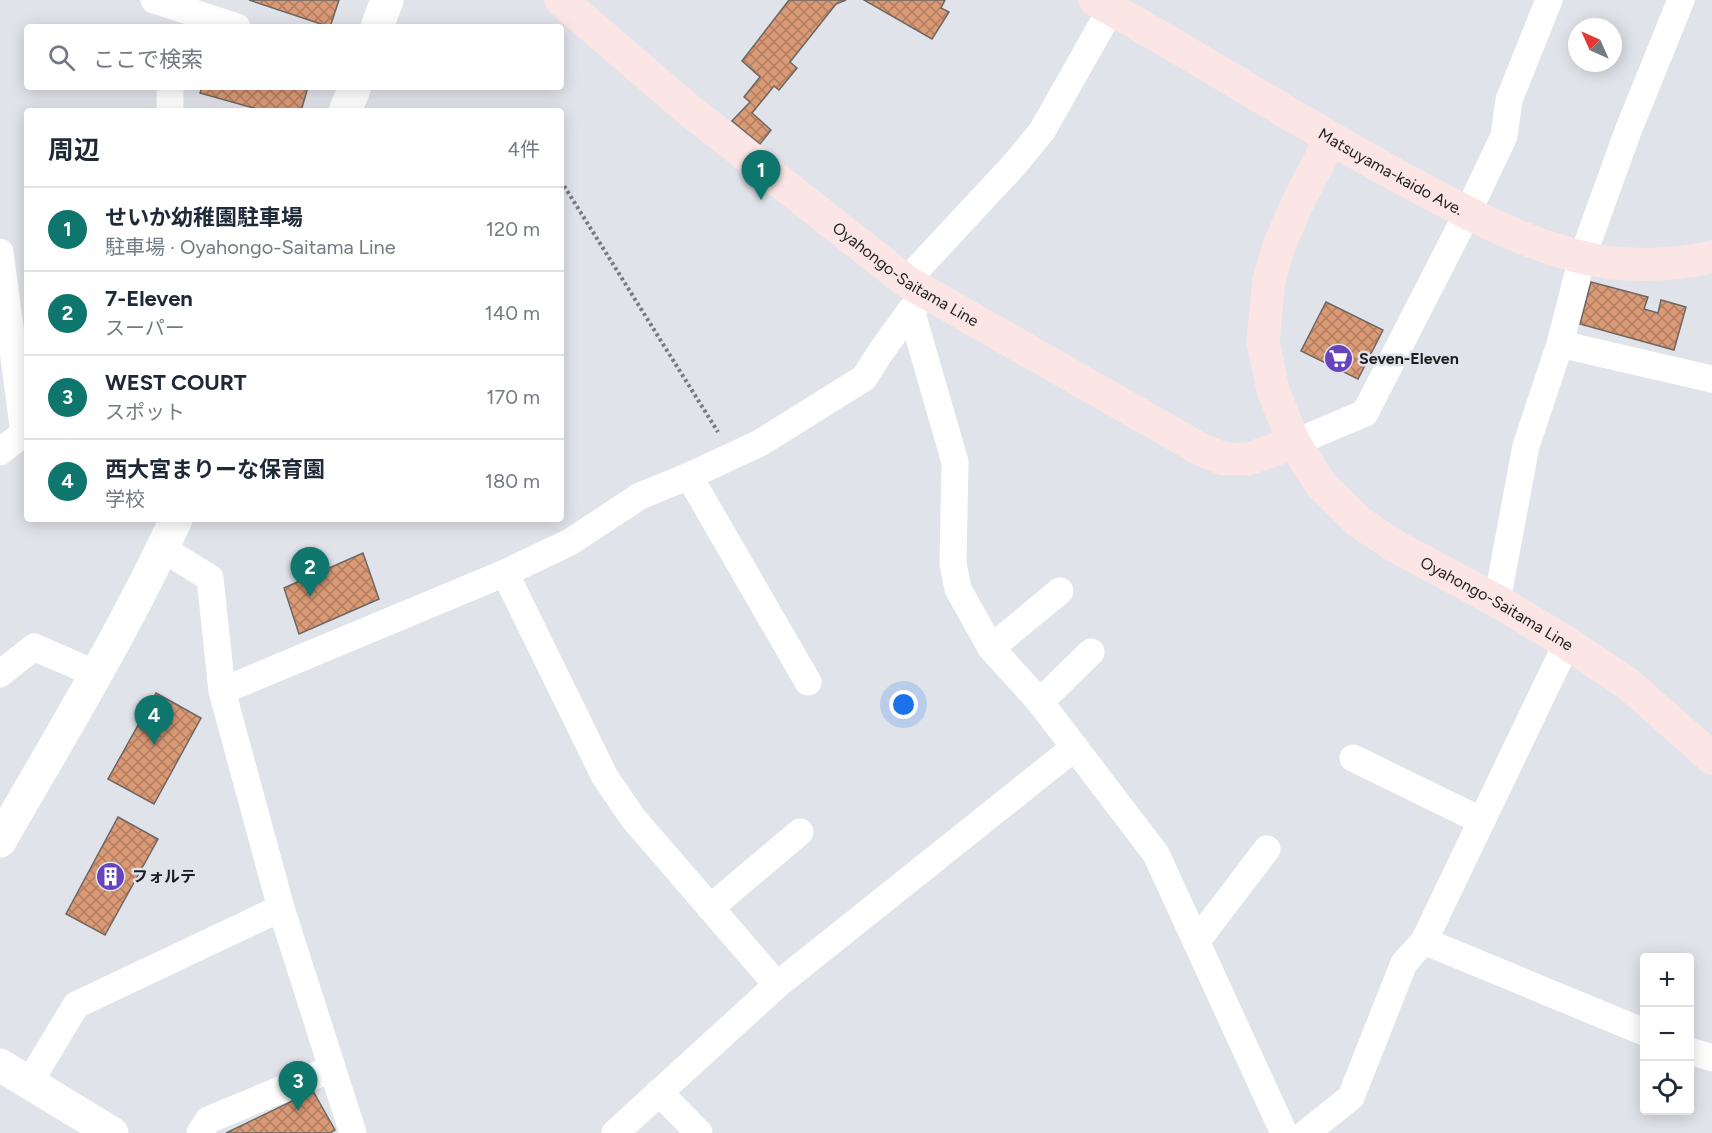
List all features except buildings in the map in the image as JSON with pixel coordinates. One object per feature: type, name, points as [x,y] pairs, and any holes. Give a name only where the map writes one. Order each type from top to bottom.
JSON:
[{"type":"main road","name":"Oyahongo-Saitama Line","points":[[561,0],[684,106],[915,295],[1202,450],[1224,459],[1248,459],[1294,443]]},
{"type":"main road","name":"Matsuyama-kaido Ave.","points":[[1103,5],[1331,139],[1467,214],[1501,229],[1582,258],[1621,263],[1659,264],[1712,257]]},
{"type":"main road","name":"Oyahongo-Saitama Line","points":[[1331,139],[1299,200],[1280,243],[1269,280],[1263,341],[1274,390],[1294,443],[1322,486],[1359,522],[1395,546],[1497,601],[1567,643],[1627,683],[1712,758]]},
{"type":"street","points":[[154,0],[227,24]]},
{"type":"street","points":[[378,24],[387,0]]},
{"type":"street","points":[[1294,443],[1365,413],[1467,214],[1504,136],[1509,100],[1549,0]]},
{"type":"street","points":[[1497,601],[1526,446],[1560,344],[1582,258],[1628,131],[1681,0]]},
{"type":"street","points":[[222,691],[506,573],[570,542],[640,496],[760,443],[864,378],[915,295],[1042,131],[1103,5]]},
{"type":"street","points":[[170,90],[170,108]]},
{"type":"street","points":[[346,108],[354,90]]},
{"type":"street","points":[[0,252],[24,433],[0,452]]},
{"type":"street","points":[[915,295],[955,462],[953,564],[957,589],[991,648],[1040,702],[1156,854],[1284,1133]]},
{"type":"street","points":[[1560,344],[1712,379]]},
{"type":"street","points":[[689,476],[808,682]]},
{"type":"street","points":[[0,841],[96,674],[163,549],[175,522]]},
{"type":"street","points":[[163,549],[210,578],[222,691],[281,908],[353,1133]]},
{"type":"street","points":[[506,573],[605,777],[633,818],[777,985]]},
{"type":"street","points":[[991,648],[1060,591]]},
{"type":"street","points":[[1306,1133],[1351,1097],[1404,963],[1424,941],[1567,643]]},
{"type":"street","points":[[0,674],[34,647],[96,674]]},
{"type":"street","points":[[1040,702],[1091,652]]},
{"type":"street","points":[[615,1133],[777,985],[1075,747]]},
{"type":"street","points":[[1353,758],[1482,821]]},
{"type":"street","points":[[710,908],[800,832]]},
{"type":"street","points":[[1196,942],[1267,849]]},
{"type":"street","points":[[29,1083],[76,1005],[281,908]]},
{"type":"street","points":[[1424,941],[1640,1030]]},
{"type":"street","points":[[1694,1053],[1712,1058]]},
{"type":"street","points":[[0,1065],[112,1133]]},
{"type":"street","points":[[200,1133],[208,1120],[331,1069]]},
{"type":"street","points":[[659,1092],[699,1133]]},
{"type":"path","points":[[564,187],[733,456]]},
{"type":"place","name":"せいか幼稚園駐車場","points":[[761,200]]},
{"type":"place","name":"Seven-Eleven","points":[[1338,358]]},
{"type":"place","name":"7-Eleven","points":[[310,597]]},
{"type":"place","name":"西大宮まりーな保育園","points":[[154,745]]},
{"type":"place","name":"フォルテ","points":[[111,876]]},
{"type":"place","name":"WEST COURT","points":[[298,1111]]}]
